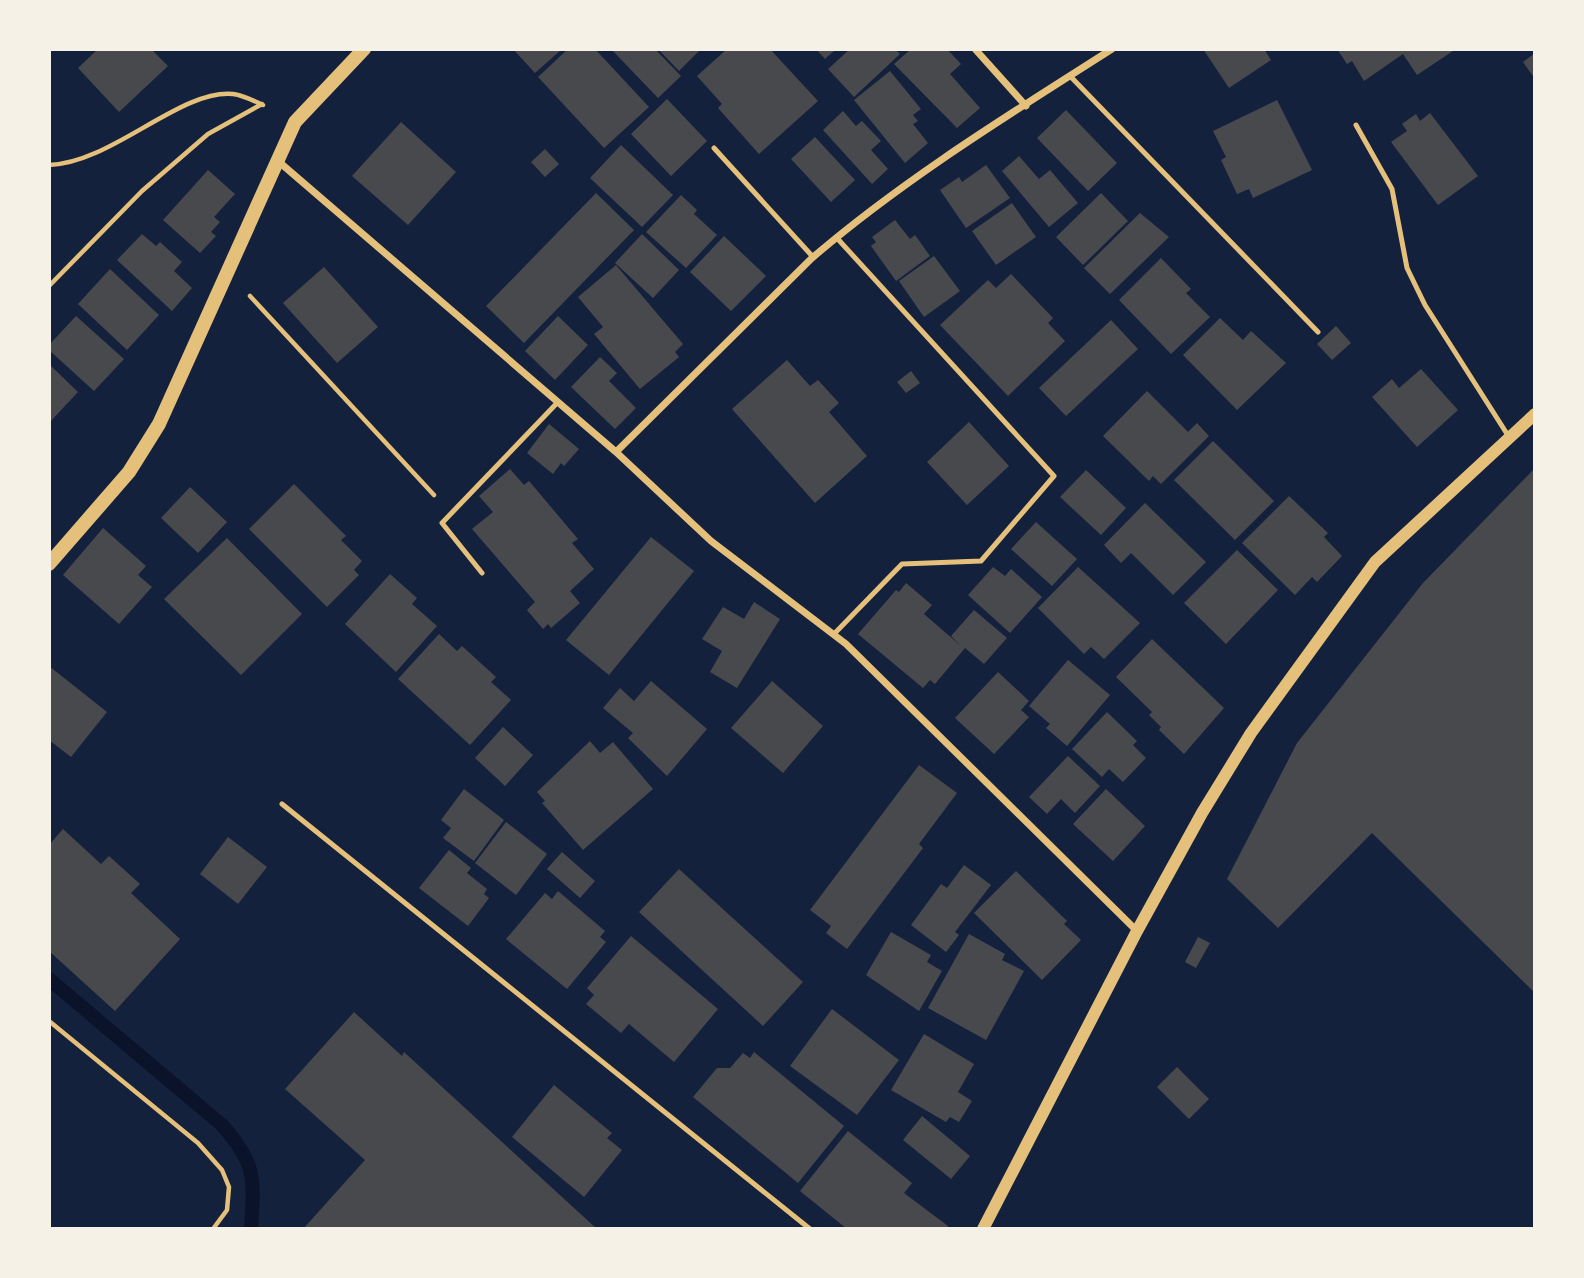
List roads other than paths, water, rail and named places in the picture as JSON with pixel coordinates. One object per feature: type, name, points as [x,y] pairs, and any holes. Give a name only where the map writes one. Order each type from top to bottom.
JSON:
[{"type":"main road","points":[[49,564],[129,472],[159,424],[295,122],[364,49]]},
{"type":"street","points":[[975,49],[1026,106]]},
{"type":"street","points":[[616,452],[836,237],[893,192],[1112,49]]},
{"type":"street","points":[[278,160],[616,452],[711,541],[834,634],[1137,930]]},
{"type":"street","points":[[983,1229],[1137,930],[1209,801],[1306,654],[1376,562],[1535,414]]},
{"type":"lane","points":[[1070,76],[1318,332]]},
{"type":"lane","points":[[1356,125],[1392,189],[1406,268],[1424,305],[1509,437]]},
{"type":"lane","points":[[714,148],[813,257]]},
{"type":"lane","points":[[834,634],[902,564],[981,561],[1054,476],[836,237]]},
{"type":"lane","points":[[482,573],[442,523],[558,402]]},
{"type":"lane","points":[[282,804],[810,1229]]},
{"type":"waterway","points":[[49,979],[222,1125],[242,1151],[251,1173],[251,1229]]}]
